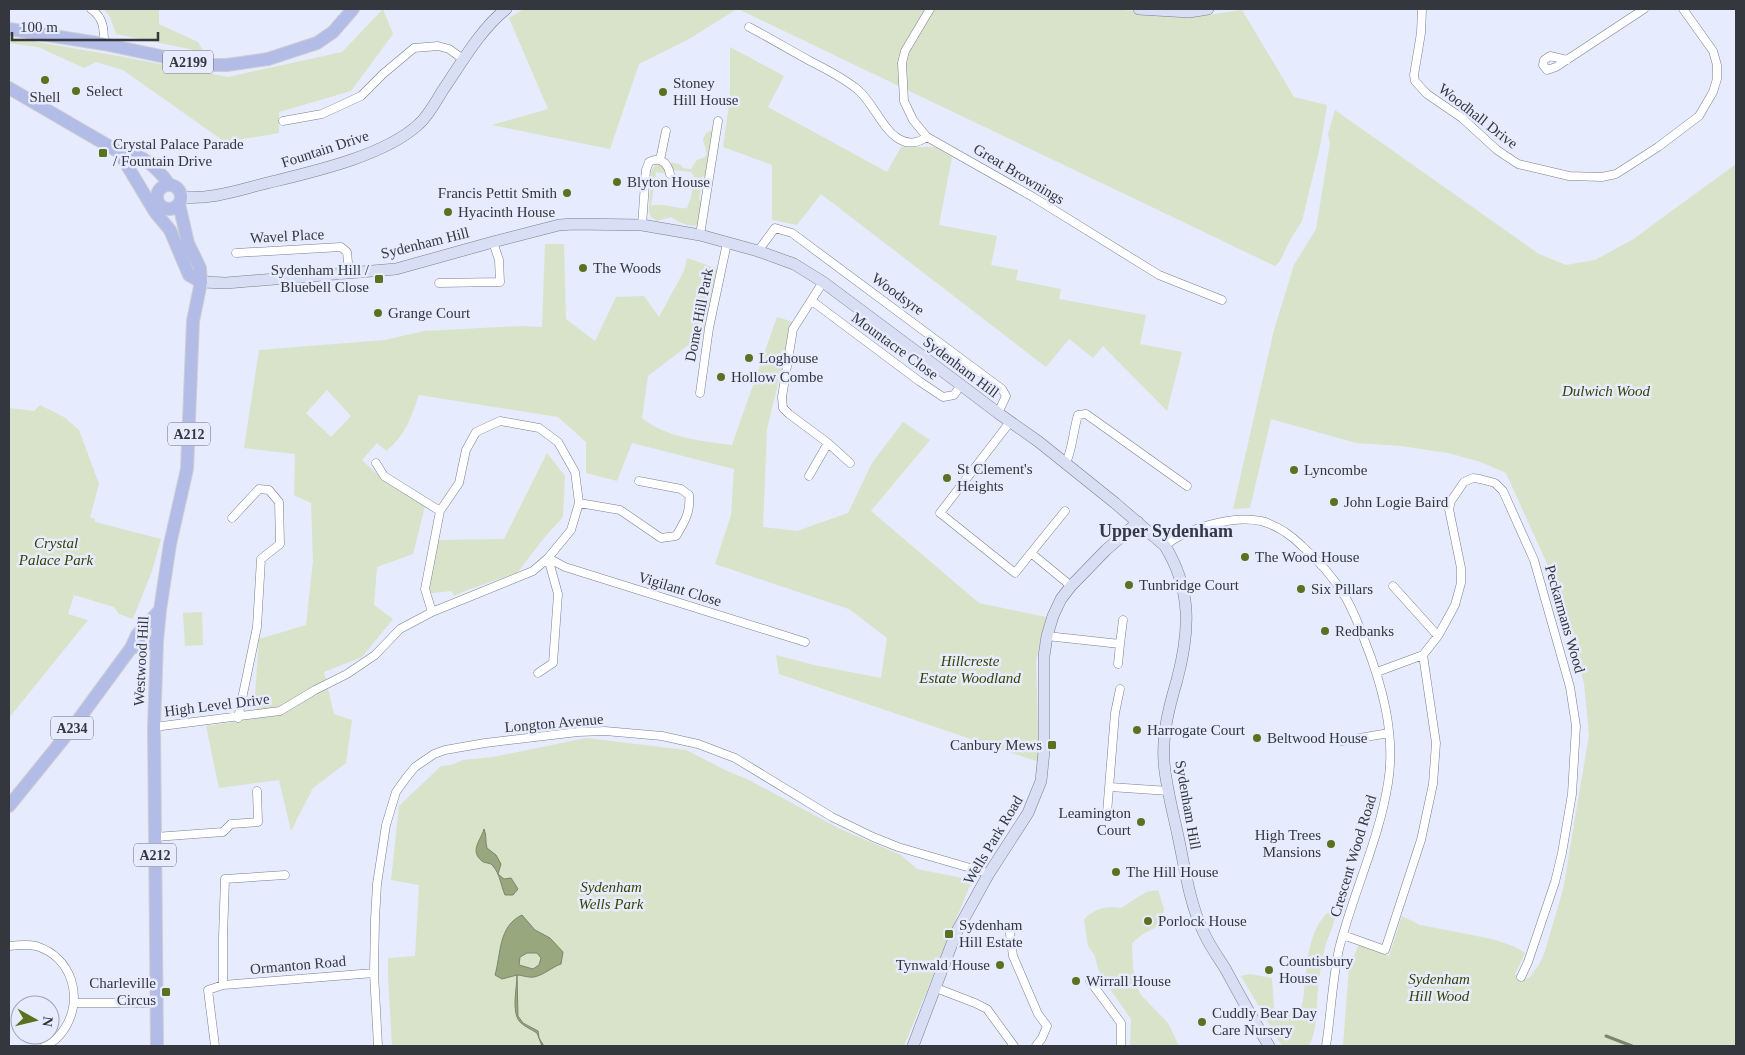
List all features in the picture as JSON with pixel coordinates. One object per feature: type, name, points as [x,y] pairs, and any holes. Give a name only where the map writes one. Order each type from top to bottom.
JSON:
[{"type":"main road","name":"A2199","points":[[9,29],[104,44],[203,65],[227,65],[268,59],[317,43],[332,32],[353,9]]},
{"type":"main road","points":[[9,88],[119,152],[136,155],[141,158],[166,179],[169,185],[178,189],[180,201],[173,208],[165,208],[154,200],[119,152]]},
{"type":"main road","points":[[169,185],[162,187],[154,200],[154,212],[170,230]]},
{"type":"main road","name":"Westwood Hill","points":[[156,1046],[154,727],[157,641],[170,544],[187,469],[193,321],[201,282],[200,268],[188,243],[180,201]]},
{"type":"main road","points":[[165,208],[170,230],[189,274],[201,282]]},
{"type":"main road","name":"A234","points":[[9,806],[73,727],[131,648],[142,622],[163,590]]},
{"type":"main road","name":"A234","points":[[136,635],[160,610]]},
{"type":"main road","points":[[131,648],[157,641]]},
{"type":"street","points":[[91,9],[98,14],[104,30],[104,44]]},
{"type":"street","name":"Fountain Drive","points":[[180,201],[214,196],[316,170],[360,157],[394,140],[419,124],[483,33],[506,9]]},
{"type":"street","name":"Great Brownings","points":[[930,9],[906,52],[902,63],[904,101],[913,120],[927,136],[1033,197],[1160,276],[1222,300]]},
{"type":"street","points":[[1139,9],[1189,12],[1208,9]]},
{"type":"street","name":"Woodhall Drive","points":[[1422,9],[1421,33],[1414,75],[1415,82],[1427,94],[1462,118],[1497,150],[1518,164],[1545,172],[1569,176],[1602,177],[1616,174],[1658,147],[1699,116],[1713,92],[1717,78],[1717,65],[1713,52],[1683,9]]},
{"type":"street","points":[[1567,60],[1644,9]]},
{"type":"street","points":[[749,27],[857,89],[869,101],[892,133],[900,140],[910,143],[918,142],[927,136]]},
{"type":"street","points":[[283,121],[322,114],[361,96],[383,74],[414,48],[438,46],[449,49],[464,60]]},
{"type":"street","points":[[700,235],[718,121]]},
{"type":"street","points":[[660,160],[666,131]]},
{"type":"street","points":[[642,225],[647,165],[652,160],[660,160],[667,164],[670,174]]},
{"type":"street","name":"Sydenham Hill","points":[[201,282],[226,283],[396,269],[493,242],[574,224],[642,225],[700,235],[758,251],[794,264],[823,282],[1066,463],[1165,546],[1175,563],[1185,595],[1187,612],[1184,652],[1168,709],[1164,742],[1164,762],[1169,791],[1193,905],[1203,931],[1268,1046]]},
{"type":"street","name":"Woodsyre","points":[[758,251],[775,228],[792,233],[1002,388],[1006,396],[998,414]]},
{"type":"street","points":[[439,283],[500,282],[499,260],[493,242]]},
{"type":"street","name":"Dome Hill Park","points":[[700,393],[708,328],[727,243]]},
{"type":"street","name":"Wavel Place","points":[[236,253],[341,248],[347,252],[349,273]]},
{"type":"street","points":[[823,282],[793,329],[782,397],[783,408],[850,463]]},
{"type":"street","name":"Mountacre Close","points":[[812,301],[943,397],[954,395],[962,385]]},
{"type":"street","points":[[1066,463],[1071,451],[1078,415],[1086,414],[1187,486]]},
{"type":"street","name":"High Level Drive","points":[[154,727],[238,718],[280,711],[347,674],[375,655],[400,629],[432,612],[533,571],[548,558],[571,530],[579,503],[574,472],[558,442],[538,428],[500,421],[476,432],[466,450],[459,483],[440,511],[425,589],[432,612]]},
{"type":"street","points":[[1010,422],[940,513],[1015,573],[1065,511]]},
{"type":"street","points":[[809,476],[828,443]]},
{"type":"street","points":[[376,463],[384,476],[440,511]]},
{"type":"street","name":"Peckarmans Wood","points":[[1423,655],[1438,636],[1455,605],[1461,583],[1461,568],[1450,520],[1449,509],[1452,501],[1464,482],[1474,478],[1495,483],[1503,491],[1534,560],[1570,688],[1576,726],[1572,794],[1562,853],[1555,882],[1528,962],[1520,977]]},
{"type":"street","points":[[579,503],[620,510],[661,538],[676,536],[686,520],[690,504],[689,496],[681,489],[638,480]]},
{"type":"street","points":[[232,518],[259,489],[269,490],[279,502],[280,544],[261,559],[257,627],[238,718]]},
{"type":"street","name":"Crescent Wood Road","points":[[1165,546],[1169,542],[1197,529],[1237,519],[1262,521],[1275,526],[1288,534],[1314,556],[1338,586],[1356,618],[1377,672],[1389,732],[1389,780],[1370,853],[1343,935],[1331,992],[1331,1016],[1326,1046]]},
{"type":"street","name":"Wells Park Road","points":[[913,1046],[956,933],[988,875],[1028,813],[1041,781],[1044,751],[1044,656],[1053,616],[1061,598],[1071,586],[1106,550],[1138,522]]},
{"type":"street","points":[[1031,553],[1071,586]]},
{"type":"street","points":[[538,673],[553,663],[558,594],[548,558]]},
{"type":"street","name":"Vigilant Close","points":[[548,558],[565,567],[806,642]]},
{"type":"street","points":[[1393,586],[1438,636]]},
{"type":"street","points":[[1118,664],[1123,620]]},
{"type":"street","points":[[1047,636],[1120,644]]},
{"type":"street","points":[[1343,935],[1385,950],[1421,840],[1432,784],[1436,743],[1423,655],[1377,672]]},
{"type":"street","points":[[1107,814],[1115,713],[1120,689]]},
{"type":"street","name":"Longton Avenue","points":[[378,1046],[374,972],[377,884],[386,825],[396,792],[415,767],[434,754],[485,743],[578,732],[605,731],[662,736],[698,744],[735,758],[832,817],[873,837],[988,875]]},
{"type":"street","points":[[1342,741],[1389,732]]},
{"type":"street","points":[[1110,786],[1169,791]]},
{"type":"street","points":[[155,837],[223,832],[231,824],[258,822],[256,791]]},
{"type":"street","points":[[215,1046],[208,990],[223,986],[222,937],[225,879],[285,875]]},
{"type":"street","points":[[1009,927],[1013,956],[1038,1014],[1047,1026],[1036,1046]]},
{"type":"street","points":[[9,946],[22,944],[36,946],[48,951],[59,960],[69,976],[74,990],[75,1003],[71,1019],[60,1035],[45,1046]]},
{"type":"street","name":"Ormanton Road","points":[[223,986],[374,972]]},
{"type":"street","points":[[1090,981],[1121,1023],[1121,1046]]},
{"type":"street","points":[[936,988],[987,1009],[1014,1046]]},
{"type":"street","points":[[75,1003],[155,1003]]},
{"type":"green space","points":[[104,9],[159,9],[159,24],[198,42],[204,52],[116,34],[110,17]]},
{"type":"green space","points":[[383,9],[393,34],[351,91],[279,112],[279,133],[225,142],[123,70],[96,62],[84,68],[38,47],[9,43],[9,37],[228,77],[342,52]]},
{"type":"green space","points":[[524,9],[737,9],[689,39],[639,64],[610,149],[492,125],[548,109],[509,18]]},
{"type":"green space","points":[[738,9],[1112,9],[1194,17],[1242,10],[1294,97],[1327,105],[1321,142],[1302,221],[1280,261],[1275,266]]},
{"type":"green space","points":[[730,47],[784,76],[768,107],[887,172],[901,147],[935,147],[952,157],[939,225],[997,236],[991,265],[1018,270],[1016,280],[1061,289],[1059,299],[1146,315],[1140,344],[1182,352],[1167,411],[1103,346],[1093,358],[1069,339],[1046,367],[821,194],[797,225],[772,220],[772,165],[723,147],[730,97]]},
{"type":"green space","name":"Dulwich Wood","points":[[1335,110],[1539,254],[1566,265],[1595,260],[1632,240],[1736,164],[1736,1046],[1343,1046],[1349,967],[1359,944],[1389,956],[1402,916],[1420,925],[1492,939],[1513,946],[1525,953],[1515,974],[1524,979],[1529,978],[1539,965],[1544,954],[1563,890],[1589,735],[1584,683],[1549,568],[1506,473],[1481,462],[1448,453],[1401,446],[1356,443],[1271,419],[1250,508],[1233,509],[1274,330],[1294,265],[1316,229],[1330,143],[1328,134]]},
{"type":"green space","points":[[711,130],[719,132],[718,142],[708,176],[703,176],[699,199],[702,202],[698,226],[684,224],[671,217],[657,221],[651,217],[649,211],[651,171],[656,164],[665,167],[667,174],[656,172],[651,206],[687,208],[691,197],[694,176],[691,172],[673,170],[671,162],[681,165],[683,168],[691,169],[697,160],[705,157],[707,154],[703,140],[706,133]]},
{"type":"green space","name":"Hillcreste Estate Woodland","points":[[545,244],[564,244],[566,319],[595,341],[616,297],[644,296],[659,317],[684,271],[687,258],[718,269],[715,294],[704,333],[648,376],[642,418],[662,430],[685,438],[732,445],[777,317],[793,322],[767,429],[763,527],[797,531],[848,513],[872,463],[903,422],[930,440],[871,511],[979,603],[1046,617],[1036,661],[1039,762],[779,674],[776,655],[814,665],[881,678],[887,638],[849,609],[715,564],[731,515],[734,469],[632,443],[617,481],[586,473],[586,442],[558,417],[419,395],[403,433],[393,445],[386,451],[377,443],[362,460],[381,478],[425,506],[413,554],[377,567],[374,605],[393,619],[362,657],[324,672],[334,714],[352,720],[346,763],[313,788],[291,831],[279,780],[219,788],[206,726],[259,718],[255,695],[259,639],[306,625],[313,561],[311,503],[294,495],[295,454],[244,448],[259,350],[385,340],[424,331],[522,326],[542,327]],"holes":[[[327,390],[351,416],[331,437],[306,413]]]},
{"type":"green space","name":"Crystal Palace Park","points":[[40,405],[64,417],[79,430],[99,484],[90,517],[95,519],[95,522],[161,539],[152,571],[133,619],[119,614],[114,607],[74,595],[68,614],[88,620],[9,718],[9,408],[34,411]]},
{"type":"green space","points":[[547,453],[565,476],[563,517],[517,573],[454,596],[452,591],[423,594],[437,540],[504,539]]},
{"type":"green space","points":[[202,612],[203,645],[185,646],[183,613]]},
{"type":"green space","name":"Sydenham Wells Park","points":[[586,738],[686,750],[747,779],[840,829],[901,855],[917,869],[967,879],[971,883],[904,1046],[392,1046],[388,958],[415,956],[419,885],[391,880],[399,806],[441,766],[451,765],[463,760],[493,757]]},
{"type":"green space","points":[[1158,890],[1164,909],[1160,925],[1143,934],[1132,943],[1133,968],[1140,994],[1168,1023],[1179,1046],[1130,1046],[1131,1019],[1098,969],[1095,956],[1088,946],[1084,919],[1097,910],[1110,907],[1121,908],[1146,892]]},
{"type":"green space","points":[[1327,913],[1335,914],[1335,918],[1322,962],[1312,1039],[1309,1046],[1282,1046],[1241,976],[1250,974],[1272,978],[1274,1009],[1298,1012],[1303,1002],[1310,945],[1321,920]]},
{"type":"shaded area","points":[[484,829],[487,848],[496,855],[501,864],[498,874],[504,879],[511,878],[518,889],[513,895],[505,895],[499,876],[493,866],[482,861],[476,853],[477,845]]},
{"type":"shaded area","points":[[522,915],[535,930],[550,938],[563,952],[561,964],[545,973],[534,977],[517,975],[502,979],[495,975],[504,934],[508,926]],"holes":[[[527,953],[537,953],[541,958],[539,965],[533,969],[519,965],[520,957]]]},
{"type":"shaded area","points":[[517,975],[518,1016],[523,1023],[538,1031],[539,1038],[544,1046],[542,1046],[537,1033],[522,1024],[517,1018],[515,1000]]},
{"type":"waterway","points":[[1606,1036],[1632,1046]]},
{"type":"place","name":"Shell","points":[[45,80]]},
{"type":"place","name":"Select","points":[[76,91]]},
{"type":"place","name":"Stoney Hill House","points":[[663,92]]},
{"type":"place","name":"Crystal Palace Parade / Fountain Drive","points":[[103,153]]},
{"type":"place","name":"Blyton House","points":[[617,182]]},
{"type":"place","name":"Francis Pettit Smith","points":[[567,193]]},
{"type":"place","name":"Hyacinth House","points":[[448,212]]},
{"type":"place","name":"The Woods","points":[[583,268]]},
{"type":"place","name":"Sydenham Hill / Bluebell Close","points":[[379,279]]},
{"type":"place","name":"Grange Court","points":[[378,313]]},
{"type":"place","name":"Loghouse","points":[[749,358]]},
{"type":"place","name":"Hollow Combe","points":[[721,377]]},
{"type":"place","name":"Lyncombe","points":[[1294,470]]},
{"type":"place","name":"St Clement's Heights","points":[[947,478]]},
{"type":"place","name":"John Logie Baird","points":[[1334,502]]},
{"type":"place","name":"The Wood House","points":[[1245,557]]},
{"type":"place","name":"Tunbridge Court","points":[[1129,585]]},
{"type":"place","name":"Six Pillars","points":[[1301,589]]},
{"type":"place","name":"Redbanks","points":[[1325,631]]},
{"type":"place","name":"Harrogate Court","points":[[1137,730]]},
{"type":"place","name":"Beltwood House","points":[[1257,738]]},
{"type":"place","name":"Canbury Mews","points":[[1052,745]]},
{"type":"place","name":"Leamington Court","points":[[1141,822]]},
{"type":"place","name":"High Trees Mansions","points":[[1331,844]]},
{"type":"place","name":"The Hill House","points":[[1116,872]]},
{"type":"place","name":"Porlock House","points":[[1148,921]]},
{"type":"place","name":"Sydenham Hill Estate","points":[[949,934]]},
{"type":"place","name":"Tynwald House","points":[[1000,965]]},
{"type":"place","name":"Countisbury House","points":[[1269,970]]},
{"type":"place","name":"Wirrall House","points":[[1076,981]]},
{"type":"place","name":"Charleville Circus","points":[[166,992]]},
{"type":"place","name":"Cuddly Bear Day Care Nursery","points":[[1202,1022]]},
{"type":"district","name":"Upper Sydenham","points":[[1166,531]]},
{"type":"park label","name":"Sydenham Hill Wood","points":[[1439,988]]}]
